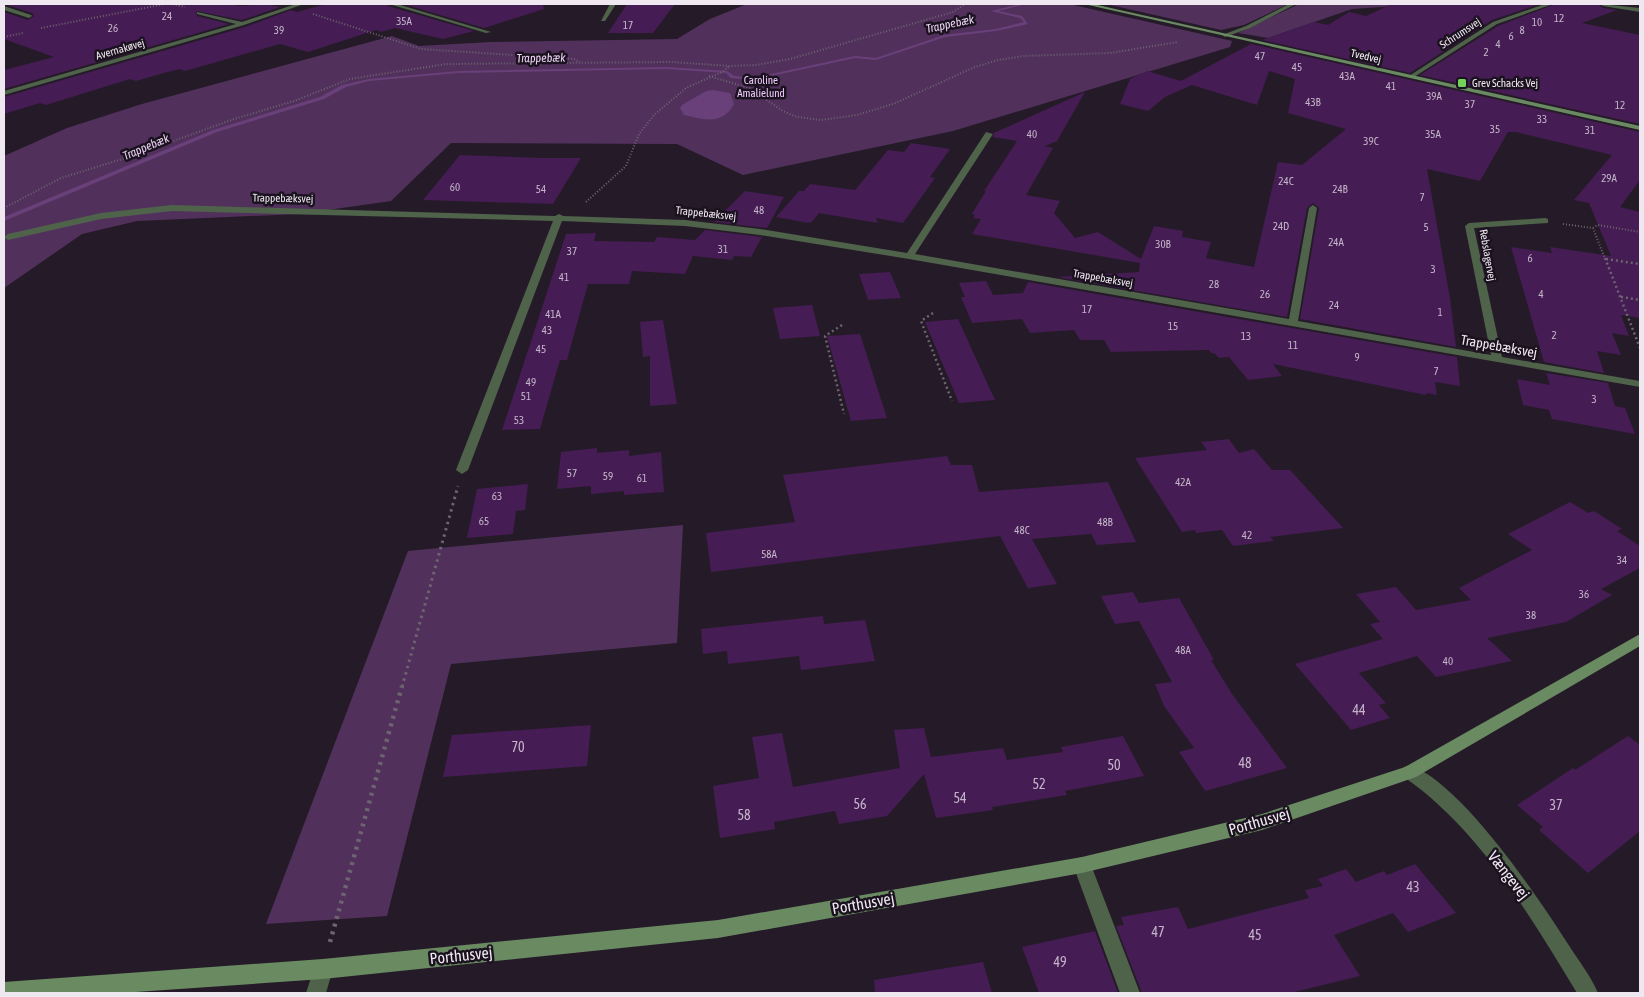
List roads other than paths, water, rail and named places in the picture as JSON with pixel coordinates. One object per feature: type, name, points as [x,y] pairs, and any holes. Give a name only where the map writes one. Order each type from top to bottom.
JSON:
[{"type":"street","name":"Avernakøvej","points":[[4,93],[242,24],[301,4]]},
{"type":"street","points":[[392,4],[488,32]]},
{"type":"street","points":[[603,20],[613,4]]},
{"type":"street","name":"Tvedvej","points":[[1087,4],[1640,128]]},
{"type":"street","points":[[1222,34],[1248,26],[1293,4]]},
{"type":"street","name":"Schrumsvej","points":[[1412,76],[1495,22],[1550,4]]},
{"type":"street","points":[[1603,4],[1640,10]]},
{"type":"street","points":[[4,8],[29,16]]},
{"type":"street","points":[[199,13],[242,24]]},
{"type":"street","points":[[909,256],[989,134]]},
{"type":"street","name":"Trappebæksvej","points":[[8,237],[101,216],[172,208],[573,218],[685,223],[760,232],[909,256],[1640,384]]},
{"type":"street","points":[[1293,324],[1313,208]]},
{"type":"street","points":[[462,470],[559,218]]},
{"type":"street","name":"Rebslagervej","points":[[1497,359],[1469,226],[1545,221]]},
{"type":"street","name":"Porthusvej","points":[[4,992],[37,992],[323,969],[718,929],[1082,864],[1262,822],[1410,772],[1640,639]]},
{"type":"street","name":"Vængevej","points":[[1410,772],[1440,794],[1490,849],[1541,916],[1588,993]]},
{"type":"street","points":[[1082,864],[1130,993]]},
{"type":"street","points":[[316,993],[323,969]]},
{"type":"waterway","name":"Trappebæk","points":[[4,219],[215,131],[322,98],[344,86],[369,80],[458,72],[667,68],[727,72],[733,77],[753,79],[855,57],[876,59],[944,36],[996,30],[1027,23],[1021,17],[993,11],[1024,4]]},
{"type":"place","name":"Grev Schacks Vej","points":[[1462,83]]},
{"type":"park label","name":"Caroline Amalielund","points":[[761,86]]}]
